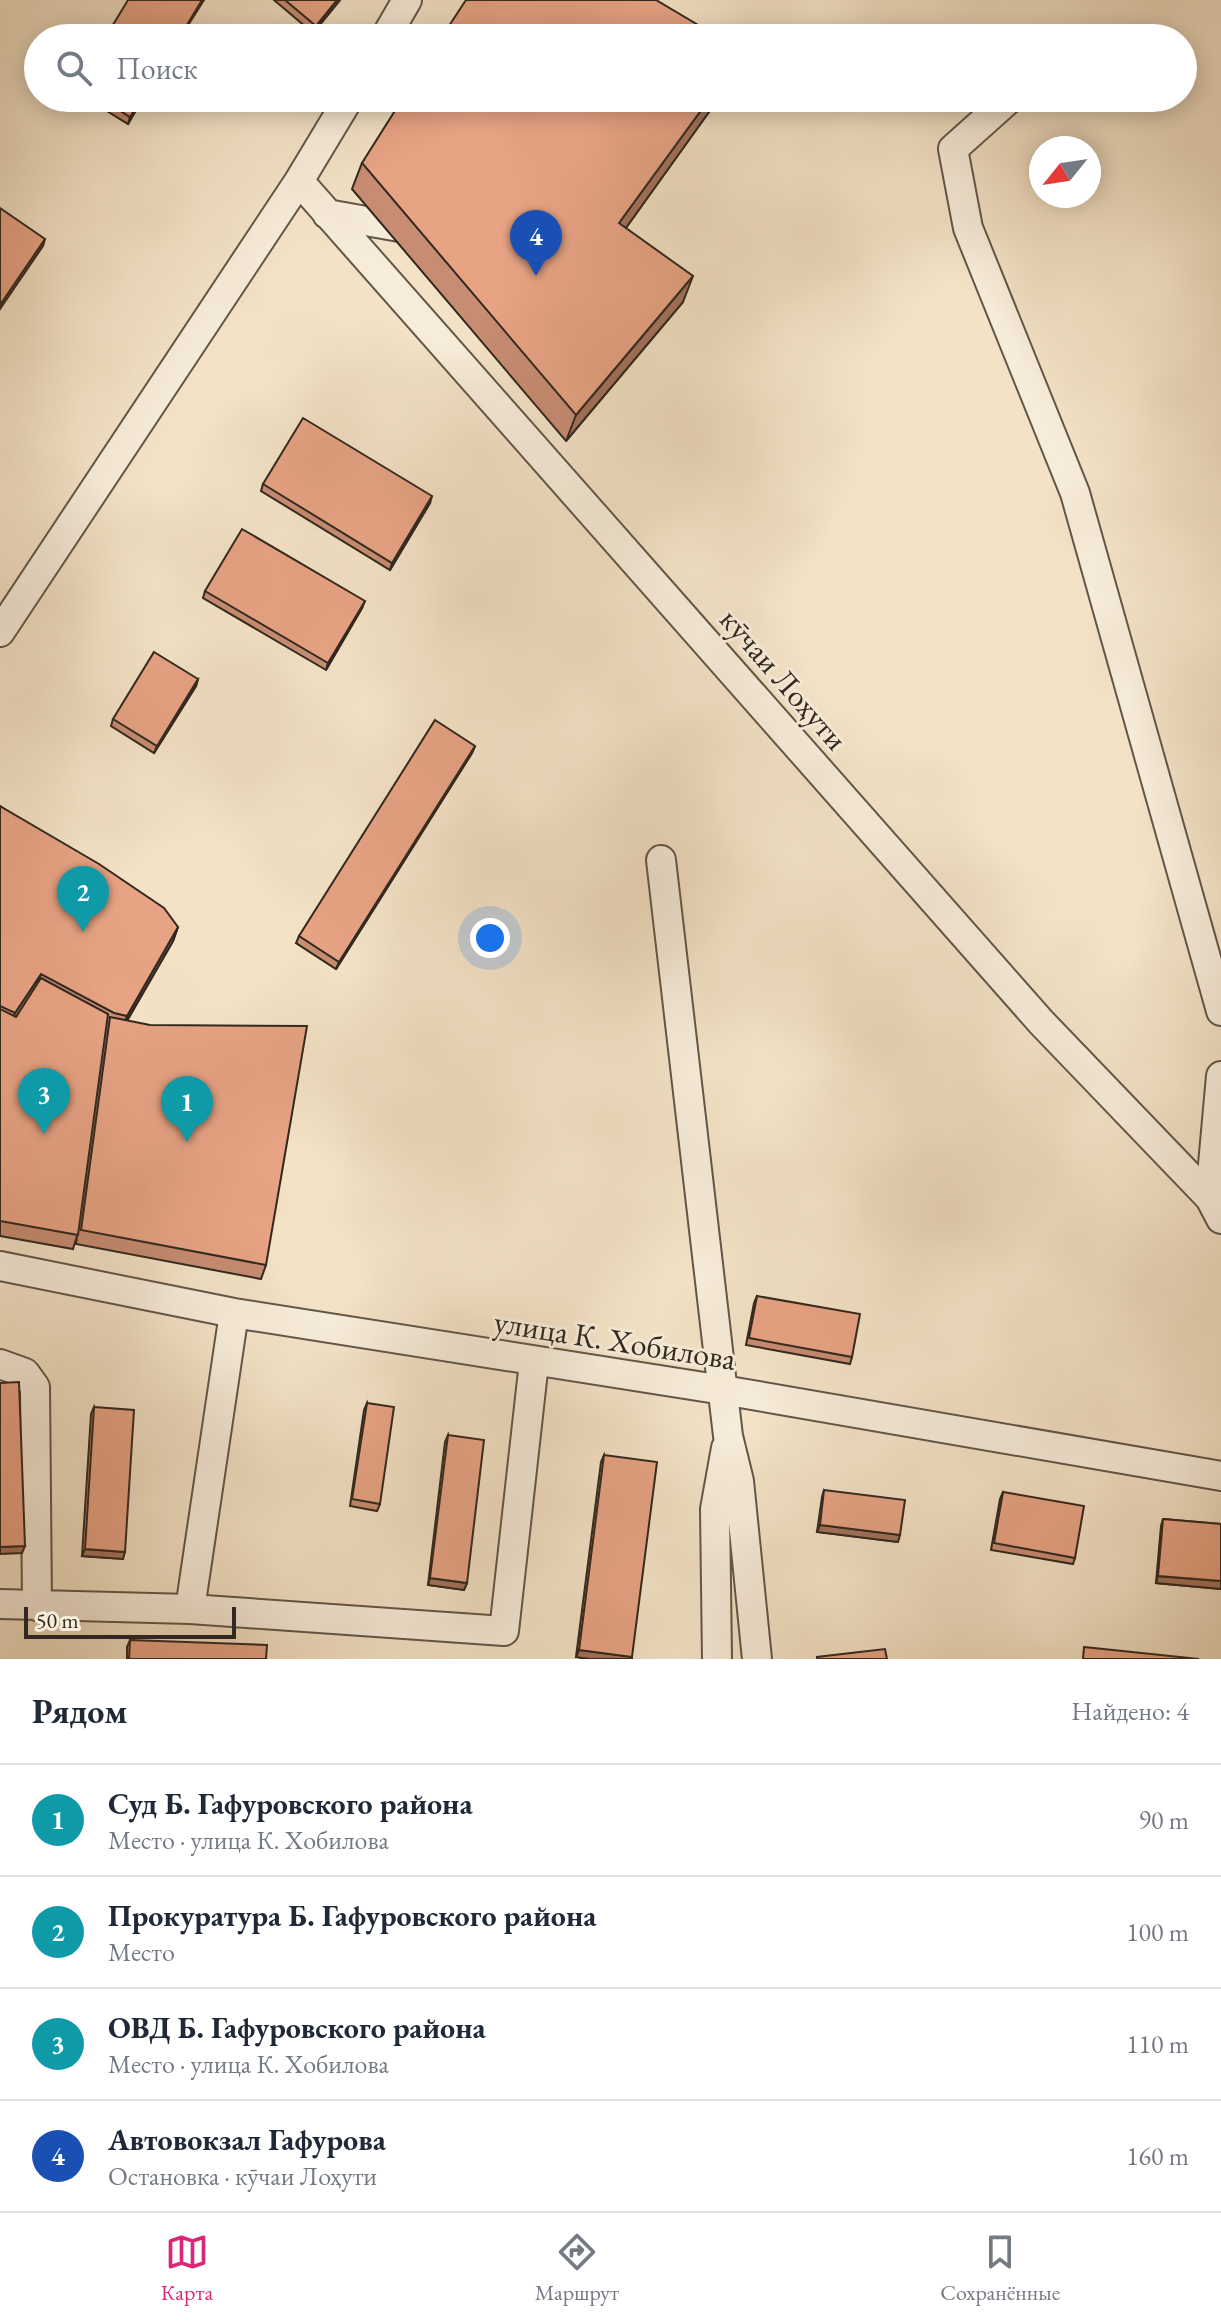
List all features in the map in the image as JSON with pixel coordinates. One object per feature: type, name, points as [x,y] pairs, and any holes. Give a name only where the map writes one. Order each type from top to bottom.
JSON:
[{"type":"street","points":[[393,24],[407,0]]},
{"type":"street","points":[[0,632],[299,181],[341,112]]},
{"type":"street","points":[[994,112],[953,149],[968,228],[1075,493],[1221,1011]]},
{"type":"street","name":"кӯчаи Лоҳути","points":[[299,181],[1041,1022],[1215,1208]]},
{"type":"street","points":[[327,214],[435,234]]},
{"type":"street","points":[[661,860],[728,1436],[739,1481],[757,1659]]},
{"type":"street","points":[[1215,1208],[1221,1076]]},
{"type":"street","name":"улица К. Хобилова","points":[[0,1266],[234,1313],[723,1390],[1221,1476]]},
{"type":"street","points":[[190,1609],[234,1313]]},
{"type":"street","points":[[0,1604],[190,1609],[504,1631],[534,1362]]},
{"type":"street","points":[[0,1364],[25,1373],[35,1387],[37,1606]]},
{"type":"street","points":[[717,1659],[715,1509],[728,1436]]},
{"type":"building","points":[[128,0],[202,0],[187,24],[113,24]]},
{"type":"building","points":[[285,0],[337,0],[318,24]]},
{"type":"building","points":[[466,0],[656,0],[696,24],[450,24]]},
{"type":"building","points":[[394,112],[700,112],[619,223],[693,276],[576,415],[362,163]]},
{"type":"building","points":[[0,208],[45,239],[0,305]]},
{"type":"building","points":[[303,418],[432,496],[392,563],[263,484]]},
{"type":"building","points":[[242,529],[365,601],[328,663],[205,591]]},
{"type":"building","points":[[154,652],[198,679],[157,746],[113,719]]},
{"type":"building","points":[[435,720],[475,746],[339,962],[299,936]]},
{"type":"building","points":[[0,806],[99,864],[164,908],[178,927],[127,1016],[114,1013],[41,974],[15,1013],[0,1006]]},
{"type":"building","points":[[41,978],[108,1014],[78,1235],[0,1221],[0,1009],[16,1017]]},
{"type":"building","points":[[110,1017],[150,1025],[307,1026],[266,1265],[81,1230]]},
{"type":"building","points":[[757,1296],[860,1314],[852,1357],[749,1338]]},
{"type":"building","points":[[19,1382],[25,1546],[0,1547],[0,1383]]},
{"type":"building","points":[[367,1403],[394,1407],[380,1504],[352,1499]]},
{"type":"building","points":[[94,1407],[134,1410],[125,1552],[85,1549]]},
{"type":"building","points":[[448,1435],[484,1440],[467,1583],[430,1578]]},
{"type":"building","points":[[604,1455],[657,1462],[632,1657],[579,1650]]},
{"type":"building","points":[[824,1490],[905,1500],[900,1535],[820,1525]]},
{"type":"building","points":[[1003,1492],[1084,1506],[1075,1558],[994,1543]]},
{"type":"building","points":[[1163,1519],[1221,1524],[1221,1581],[1158,1576]]},
{"type":"building","points":[[130,1640],[267,1645],[266,1659],[129,1659]]},
{"type":"building","points":[[1084,1647],[1199,1659],[1083,1659]]},
{"type":"building","points":[[885,1649],[887,1659],[817,1659],[817,1657]]},
{"type":"place","name":"Автовокзал Гафурова","points":[[536,276]]},
{"type":"place","name":"Прокуратура Б. Гафуровского района","points":[[83,932]]},
{"type":"place","name":"ОВД Б. Гафуровского района","points":[[44,1134]]},
{"type":"place","name":"Суд Б. Гафуровского района","points":[[187,1142]]}]
